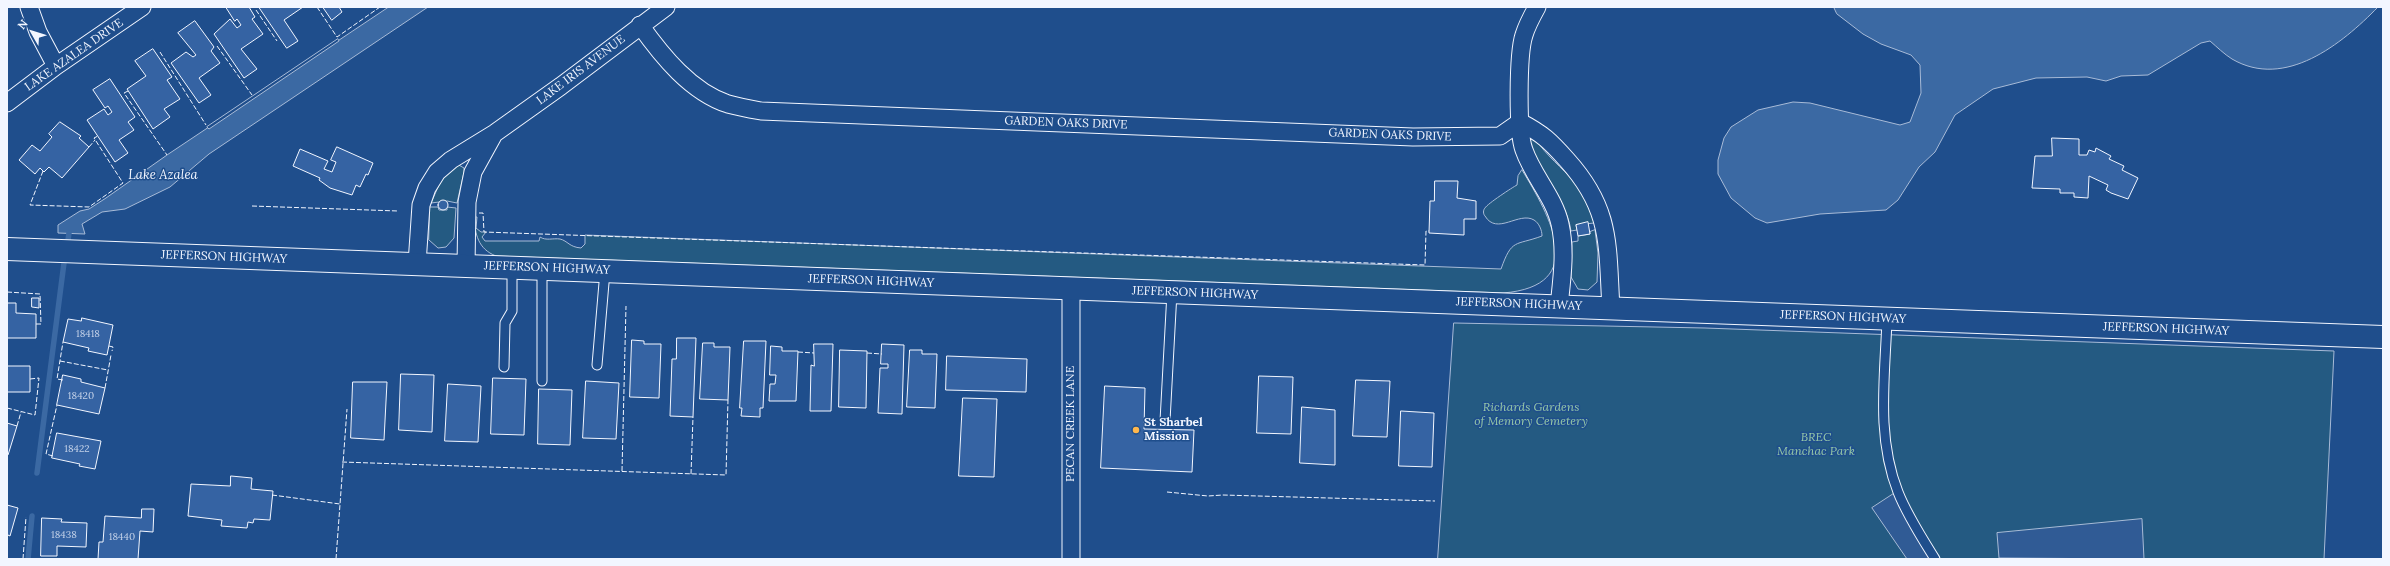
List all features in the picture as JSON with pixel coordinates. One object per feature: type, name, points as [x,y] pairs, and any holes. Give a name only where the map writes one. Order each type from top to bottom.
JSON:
[{"type":"main road","name":"JEFFERSON HIGHWAY","points":[[7,249],[466,266],[542,267],[1071,289],[2383,337]]},
{"type":"street","points":[[29,7],[38,32],[56,66]]},
{"type":"street","name":"LAKE AZALEA DRIVE","points":[[7,103],[56,66],[142,7]]},
{"type":"street","name":"LAKE IRIS AVENUE","points":[[417,264],[421,205],[427,188],[437,172],[451,160],[495,133],[666,7]]},
{"type":"street","points":[[1537,7],[1524,35],[1519,76],[1520,122],[1523,149],[1555,208],[1560,224],[1564,249],[1559,306]]},
{"type":"street","name":"GARDEN OAKS DRIVE","points":[[640,25],[651,42],[679,72],[701,90],[728,103],[761,111],[1413,137],[1500,136],[1520,122]]},
{"type":"street","points":[[1520,122],[1542,134],[1580,175],[1592,192],[1604,223],[1611,308]]},
{"type":"street","name":"LAKE IRIS AVENUE","points":[[466,266],[467,202],[473,172],[495,133]]},
{"type":"street","name":"PECAN CREEK LANE","points":[[1071,289],[1071,559]]},
{"type":"lane","points":[[504,367],[506,323],[512,311],[512,266]]},
{"type":"lane","points":[[542,267],[542,381]]},
{"type":"lane","points":[[597,365],[605,270]]},
{"type":"lane","points":[[1165,421],[1172,292]]},
{"type":"lane","points":[[1887,319],[1882,414],[1886,453],[1902,502],[1935,559]]},
{"type":"green space","points":[[1529,137],[1535,138],[1544,150],[1575,183],[1591,212],[1594,223],[1576,225],[1577,230],[1571,231],[1568,218],[1556,193],[1535,159]]},
{"type":"green space","points":[[457,164],[464,168],[464,172],[457,203],[447,201],[431,203],[442,178]]},
{"type":"green space","points":[[1522,170],[1533,188],[1551,227],[1556,246],[1555,263],[1547,277],[1530,288],[1503,293],[496,256],[481,245],[475,229],[474,217],[477,217],[476,228],[481,232],[486,232],[482,237],[485,241],[539,241],[540,237],[547,239],[560,239],[581,248],[585,244],[585,235],[1501,269],[1508,252],[1512,248],[1520,243],[1542,236],[1540,227],[1534,220],[1522,218],[1502,224],[1496,224],[1490,222],[1484,214],[1484,210],[1487,206],[1517,185],[1518,176]]},
{"type":"green space","points":[[430,207],[438,207],[439,210],[447,210],[447,207],[456,208],[454,238],[446,247],[438,248],[429,240]]},
{"type":"green space","points":[[1595,230],[1598,253],[1597,282],[1588,290],[1578,289],[1571,277],[1572,242],[1578,241],[1578,236],[1590,234],[1590,232]]},
{"type":"green space","name":"BREC Manchac Park","points":[[1454,323],[1705,328],[2334,351],[2324,559],[1438,559]]},
{"type":"shaded area","points":[[1898,491],[1935,559],[1907,559],[1872,508]]},
{"type":"shaded area","points":[[2142,519],[2144,559],[1999,558],[1997,533]]},
{"type":"water","name":"Lake Azalea","points":[[389,7],[428,7],[209,154],[170,187],[125,209],[102,212],[82,224],[85,234],[58,233],[58,225],[80,211],[89,209],[106,198],[167,155]]},
{"type":"water","points":[[1834,7],[2378,7],[2364,21],[2330,48],[2292,66],[2272,69],[2252,67],[2232,59],[2210,41],[2201,43],[2148,75],[2121,76],[2106,81],[2087,77],[2036,78],[1993,89],[1955,115],[1935,152],[1919,167],[1898,200],[1886,210],[1820,214],[1767,223],[1755,218],[1731,198],[1718,174],[1718,160],[1724,138],[1731,127],[1758,110],[1793,102],[1810,103],[1900,125],[1910,122],[1921,93],[1920,65],[1911,55],[1881,44],[1863,34],[1837,14]]},
{"type":"pier","points":[[338,39],[339,41],[209,129],[207,127]]},
{"type":"building","points":[[226,7],[249,7],[255,17],[252,19],[263,34],[241,49],[257,69],[244,78],[214,34],[230,19],[237,28],[241,25],[237,19],[235,21]]},
{"type":"building","points":[[259,7],[303,7],[284,20],[298,41],[287,48]]},
{"type":"building","points":[[323,7],[339,7],[342,12],[332,20]]},
{"type":"building","points":[[195,21],[214,47],[211,51],[220,63],[199,78],[211,95],[199,103],[171,63],[186,52],[193,57],[196,55],[178,33]]},
{"type":"building","points":[[153,49],[172,77],[167,80],[180,99],[164,109],[170,117],[153,129],[127,89],[146,76],[135,61]]},
{"type":"building","points":[[110,79],[135,117],[128,122],[134,130],[119,140],[128,153],[115,162],[87,120],[104,109],[108,115],[112,112],[108,106],[105,108],[93,90]]},
{"type":"building","points":[[60,122],[81,136],[79,138],[89,147],[62,178],[49,167],[44,172],[40,168],[35,174],[19,160],[32,145],[40,151],[52,137],[49,134]]},
{"type":"building","points":[[2052,138],[2079,139],[2079,155],[2087,155],[2089,150],[2095,152],[2096,148],[2111,156],[2109,159],[2124,166],[2122,170],[2138,178],[2128,199],[2111,193],[2106,190],[2108,185],[2089,176],[2088,198],[2074,197],[2074,193],[2060,193],[2060,189],[2032,188],[2035,156],[2052,156]]},
{"type":"building","points":[[337,147],[373,163],[368,175],[366,174],[360,187],[356,185],[352,195],[330,188],[319,180],[320,178],[293,166],[300,149],[328,161],[324,169],[332,172],[336,162],[331,160]]},
{"type":"building","points":[[1435,181],[1458,181],[1457,198],[1476,201],[1476,219],[1464,219],[1464,235],[1429,233],[1430,201],[1434,201]]},
{"type":"building","points":[[441,200],[445,200],[447,201],[447,209],[441,210],[438,207],[438,203]]},
{"type":"building","points":[[1588,222],[1590,234],[1578,236],[1576,225]]},
{"type":"building","points":[[32,298],[39,298],[39,308],[32,307]]},
{"type":"building","points":[[7,303],[16,303],[16,313],[36,314],[36,338],[7,338]]},
{"type":"building","points":[[82,318],[113,325],[107,355],[88,351],[89,348],[63,342],[68,319],[81,321]]},
{"type":"building","points":[[677,338],[696,338],[693,417],[670,416],[672,359],[676,359]]},
{"type":"building","points":[[632,340],[644,341],[644,344],[661,344],[659,398],[630,397]]},
{"type":"building","points":[[744,341],[766,341],[763,408],[760,408],[760,417],[741,416],[742,408],[740,408]]},
{"type":"building","points":[[703,343],[714,343],[714,347],[730,347],[728,400],[700,399]]},
{"type":"building","points":[[814,344],[833,344],[831,411],[810,411],[811,365],[814,366]]},
{"type":"building","points":[[882,344],[904,345],[902,414],[878,413],[880,368],[888,368],[888,364],[881,364]]},
{"type":"building","points":[[771,346],[782,347],[782,351],[798,351],[796,401],[769,401],[770,384],[775,384],[776,375],[770,375]]},
{"type":"building","points":[[840,350],[867,351],[866,408],[839,407]]},
{"type":"building","points":[[910,350],[922,350],[922,354],[937,354],[935,408],[907,407]]},
{"type":"building","points":[[947,356],[1027,359],[1026,392],[946,390]]},
{"type":"building","points":[[7,366],[30,366],[30,392],[7,392]]},
{"type":"building","points":[[401,374],[434,375],[432,432],[399,430]]},
{"type":"building","points":[[63,375],[81,379],[81,382],[105,388],[99,414],[57,405]]},
{"type":"building","points":[[1259,376],[1293,377],[1291,434],[1257,433]]},
{"type":"building","points":[[493,378],[526,379],[524,435],[491,434]]},
{"type":"building","points":[[1356,380],[1390,381],[1387,437],[1353,436]]},
{"type":"building","points":[[586,381],[619,383],[616,439],[583,438]]},
{"type":"building","points":[[353,382],[387,382],[384,440],[351,438]]},
{"type":"building","points":[[448,384],[481,386],[478,442],[445,441]]},
{"type":"building","name":"St Sharbel Mission","points":[[1105,386],[1145,388],[1144,429],[1194,430],[1192,472],[1101,468]]},
{"type":"building","points":[[539,389],[572,390],[570,445],[538,444]]},
{"type":"building","points":[[963,398],[997,399],[994,477],[959,476]]},
{"type":"building","points":[[1302,407],[1335,410],[1335,465],[1300,463]]},
{"type":"building","points":[[1401,411],[1434,413],[1432,467],[1399,466]]},
{"type":"building","points":[[7,423],[17,426],[8,455],[7,454]]},
{"type":"building","points":[[57,433],[101,441],[95,469],[52,458]]},
{"type":"building","points":[[231,476],[252,478],[251,489],[273,491],[270,520],[254,519],[253,523],[248,522],[247,528],[221,526],[222,520],[188,516],[191,484],[230,486]]},
{"type":"building","points":[[7,505],[18,508],[10,536],[8,535],[7,538]]},
{"type":"building","points":[[142,509],[154,509],[153,532],[140,531],[138,559],[98,559],[99,542],[103,542],[105,516],[141,518]]},
{"type":"building","points":[[42,518],[62,519],[61,522],[87,523],[86,547],[57,546],[57,556],[41,556]]},
{"type":"waterway","points":[[67,247],[69,233]]},
{"type":"waterway","points":[[37,473],[65,255]]},
{"type":"waterway","points":[[28,559],[32,516]]},
{"type":"fence","points":[[317,7],[337,37],[380,7]]},
{"type":"fence","points":[[256,10],[277,41]]},
{"type":"fence","points":[[217,46],[252,95]]},
{"type":"fence","points":[[160,52],[206,125]]},
{"type":"fence","points":[[128,91],[124,93],[167,155]]},
{"type":"fence","points":[[43,171],[30,205],[89,207],[123,183],[94,138],[98,136]]},
{"type":"fence","points":[[89,147],[95,140]]},
{"type":"fence","points":[[252,206],[398,211]]},
{"type":"fence","points":[[479,213],[483,213],[484,232],[1425,265],[1426,231],[1429,231]]},
{"type":"fence","points":[[7,292],[40,294],[41,324],[36,324]]},
{"type":"fence","points":[[622,471],[626,306]]},
{"type":"fence","points":[[63,342],[57,379],[63,380]]},
{"type":"fence","points":[[109,346],[113,347],[112,351]]},
{"type":"fence","points":[[798,352],[814,353]]},
{"type":"fence","points":[[867,353],[882,354]]},
{"type":"fence","points":[[105,388],[111,355]]},
{"type":"fence","points":[[60,361],[108,370]]},
{"type":"fence","points":[[7,408],[35,415],[39,378],[30,379]]},
{"type":"fence","points":[[342,462],[726,475],[728,400]]},
{"type":"fence","points":[[53,456],[46,454],[57,405]]},
{"type":"fence","points":[[336,559],[347,409]]},
{"type":"fence","points":[[17,426],[21,412]]},
{"type":"fence","points":[[691,474],[693,417]]},
{"type":"fence","points":[[1167,492],[1208,496],[1223,495],[1435,501]]},
{"type":"fence","points":[[272,495],[340,504]]},
{"type":"fence","points":[[23,559],[26,517]]},
{"type":"place","name":"St Sharbel Mission","points":[[1136,430]]},
{"type":"park label","name":"Richards Gardens of Memory Cemetery","points":[[1531,415]]}]
